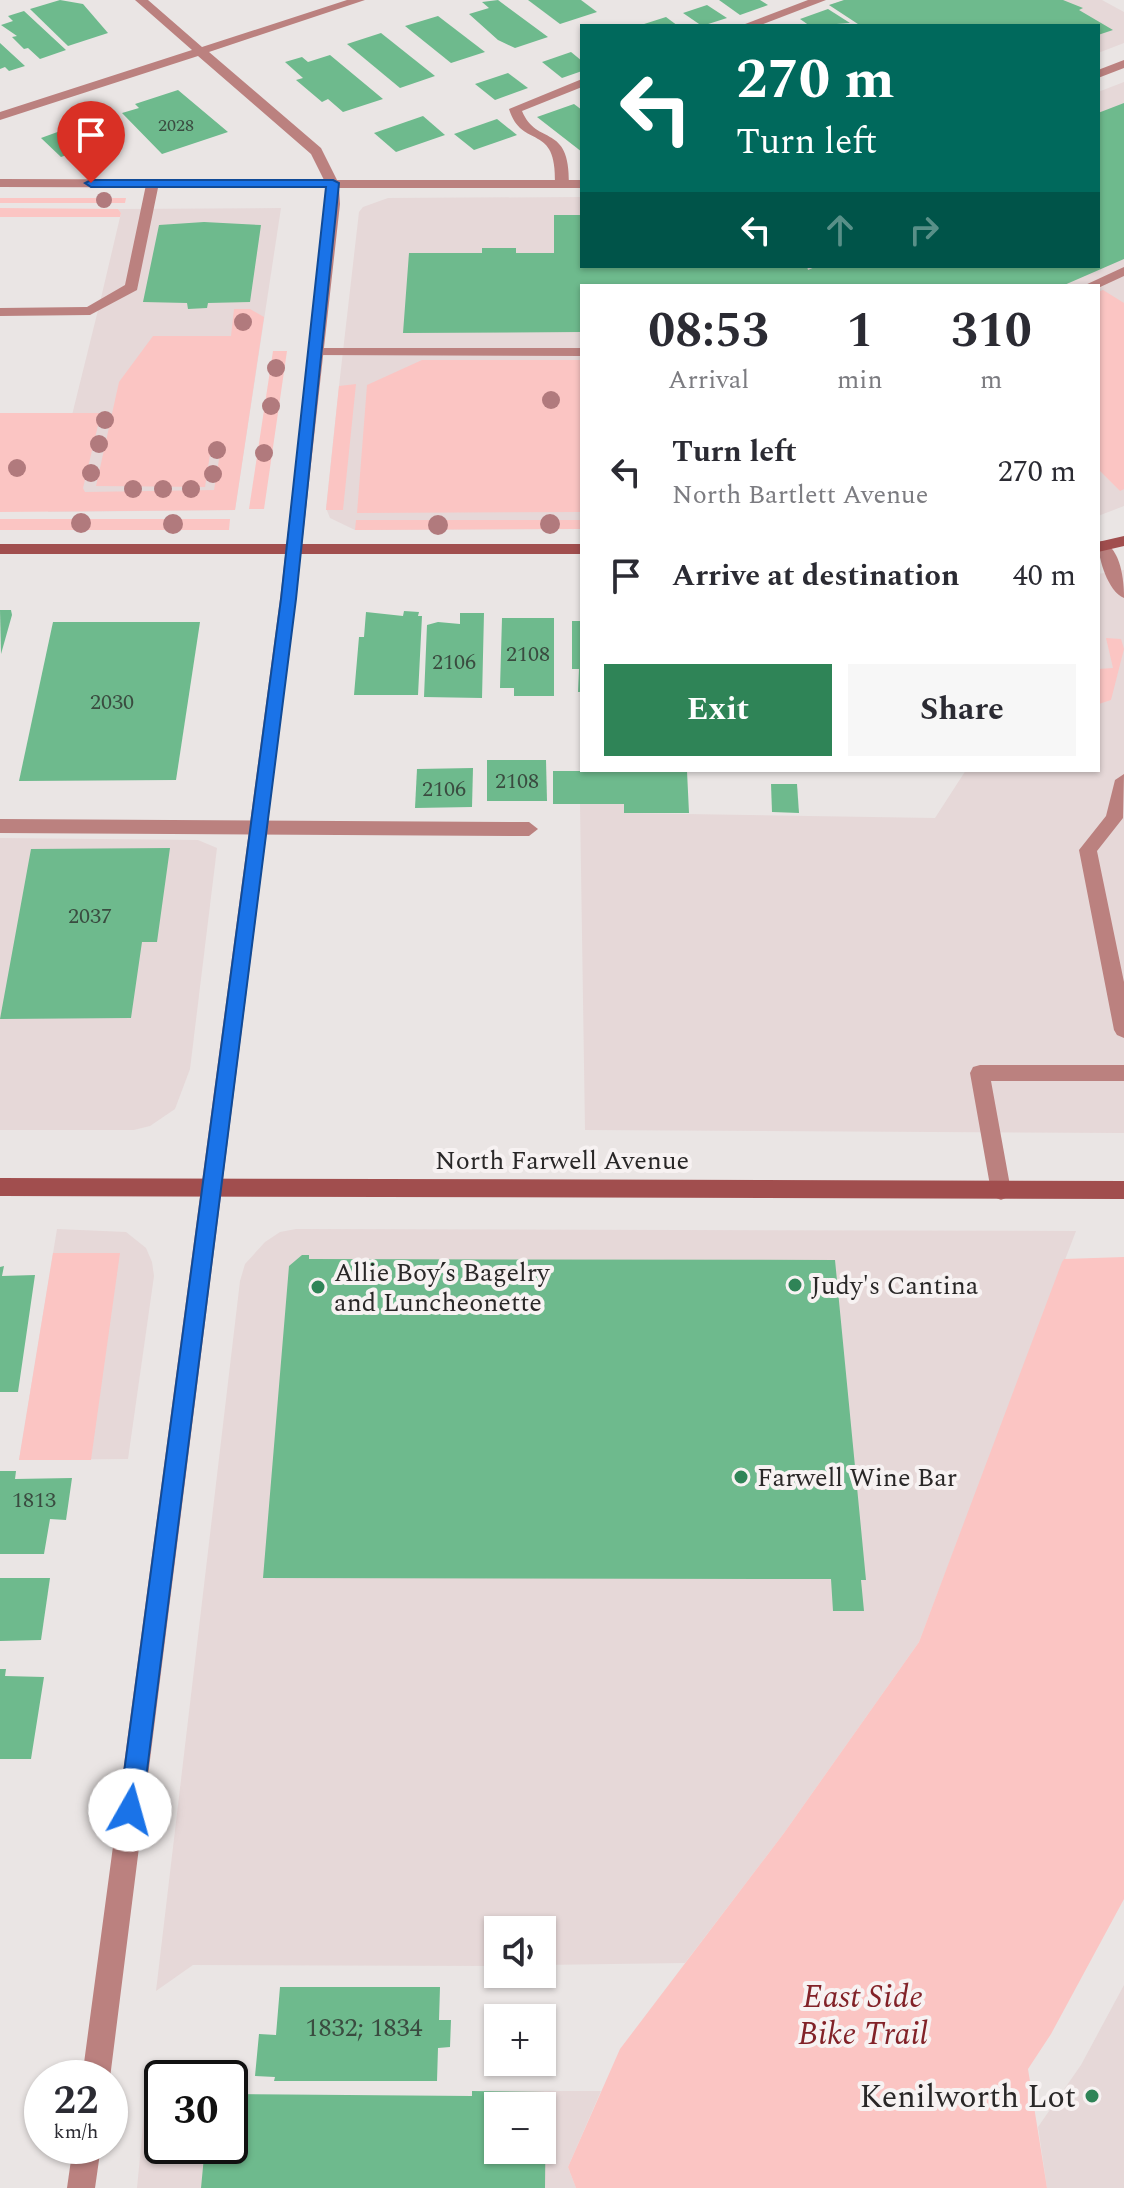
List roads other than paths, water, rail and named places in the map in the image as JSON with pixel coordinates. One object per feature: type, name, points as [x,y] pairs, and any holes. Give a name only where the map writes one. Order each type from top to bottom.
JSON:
[{"type":"main road","points":[[1100,546],[1124,541]]},
{"type":"main road","points":[[0,549],[580,549]]},
{"type":"main road","name":"North Farwell Avenue","points":[[0,1187],[1124,1190]]},
{"type":"street","points":[[98,2060],[288,599],[333,183],[327,166],[316,151],[141,0]]},
{"type":"street","points":[[0,116],[359,0]]},
{"type":"street","points":[[752,24],[820,0]]},
{"type":"street","points":[[1100,73],[1124,64]]},
{"type":"street","points":[[562,184],[558,148],[522,122],[515,109],[580,84]]},
{"type":"street","points":[[0,183],[580,184]]},
{"type":"street","points":[[0,312],[90,311],[132,287],[152,183]]},
{"type":"street","points":[[1095,284],[1124,271]]},
{"type":"street","points":[[315,352],[580,352]]},
{"type":"street","points":[[1100,546],[1124,593]]},
{"type":"street","points":[[1124,780],[1114,818],[1088,850],[1124,1030]]},
{"type":"street","points":[[0,826],[529,829]]},
{"type":"street","points":[[1001,1191],[980,1073],[1124,1073]]},
{"type":"street","points":[[81,2188],[84,2164]]},
{"type":"place","name":"Judy's Cantina","points":[[795,1285]]},
{"type":"place","name":"Allie Boy’s Bagelry and Luncheonette","points":[[318,1287]]},
{"type":"place","name":"Farwell Wine Bar","points":[[741,1477]]},
{"type":"place","name":"Kenilworth Lot","points":[[1092,2096]]},
{"type":"park label","name":"East Side Bike Trail","points":[[863,2014]]}]
